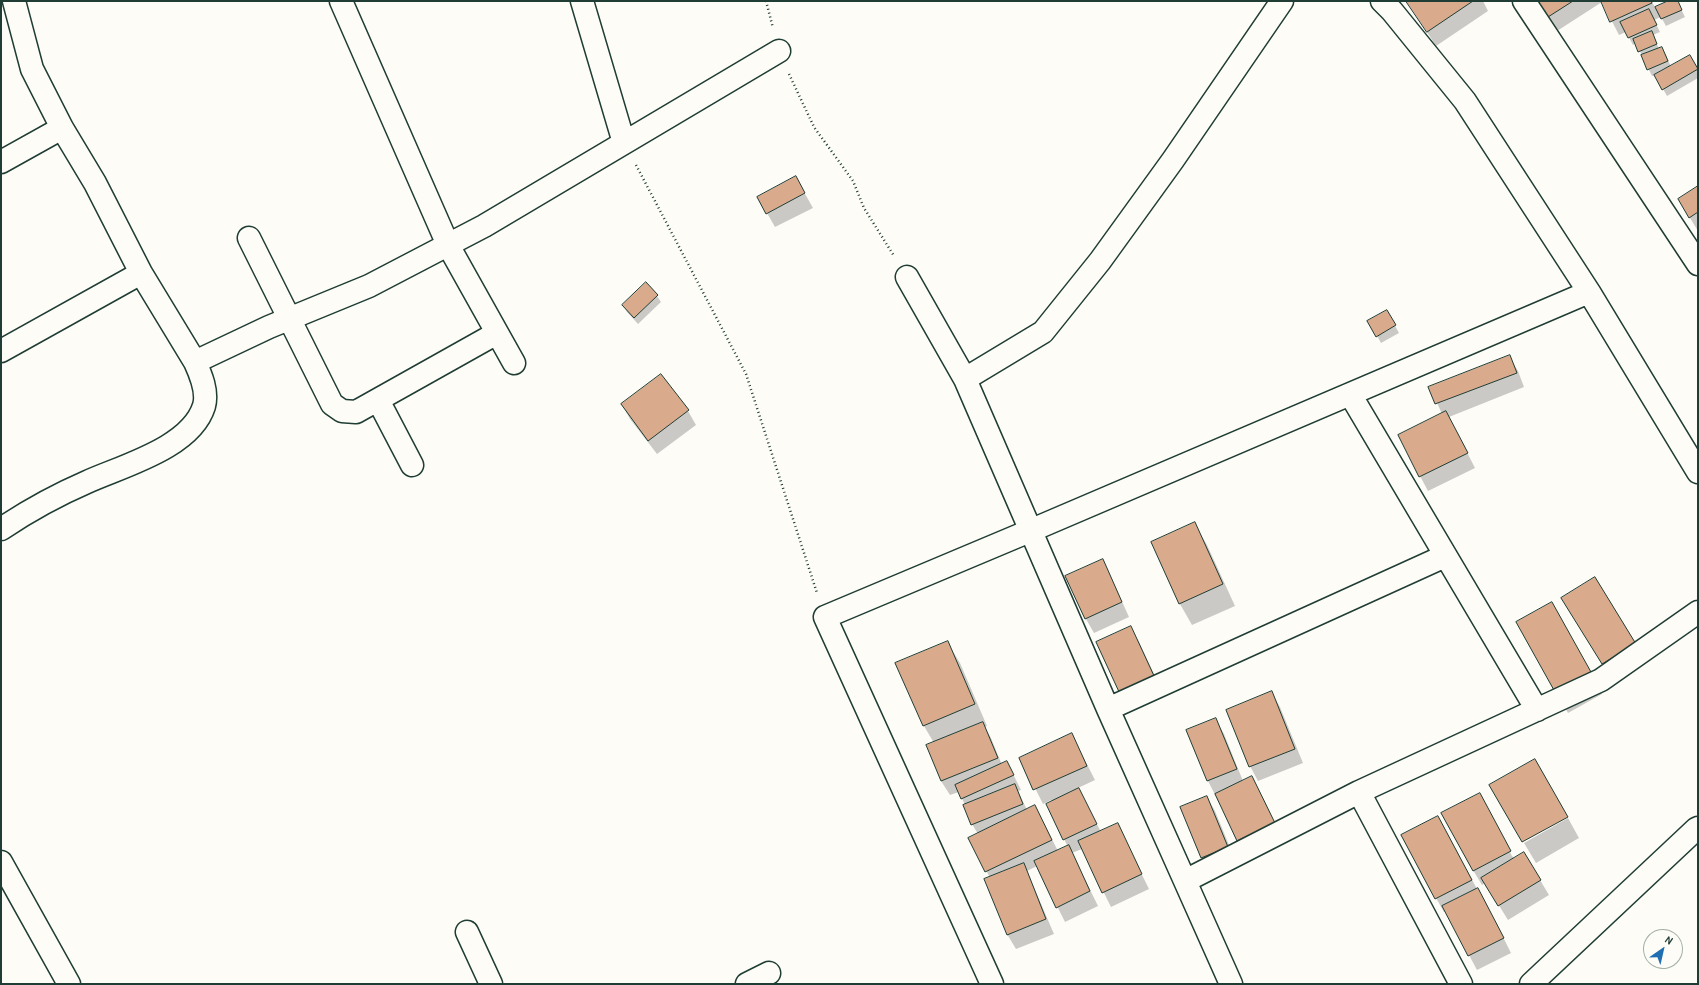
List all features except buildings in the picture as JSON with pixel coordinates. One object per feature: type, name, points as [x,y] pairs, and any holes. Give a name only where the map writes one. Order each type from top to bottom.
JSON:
[{"type":"street","points":[[1,529],[23,515],[87,482],[143,459],[175,441],[195,423],[204,406],[204,382],[195,362],[141,272],[94,183],[62,128],[32,69],[14,1]]},
{"type":"street","points":[[341,1],[448,245],[514,363]]},
{"type":"street","points":[[582,1],[624,143]]},
{"type":"street","points":[[966,379],[1043,332],[1100,261],[1173,160],[1282,1]]},
{"type":"street","points":[[1382,1],[1392,10],[1464,101],[1589,292],[1698,472]]},
{"type":"street","points":[[1524,1],[1698,264]]},
{"type":"street","points":[[195,362],[289,319],[369,286],[484,226],[779,51]]},
{"type":"street","points":[[1,162],[62,128]]},
{"type":"street","points":[[249,238],[332,404],[342,412],[356,412],[498,333]]},
{"type":"street","points":[[1,351],[141,272]]},
{"type":"street","points":[[907,277],[966,379],[1108,709],[1231,984]]},
{"type":"street","points":[[992,984],[825,616],[1032,530],[1589,292]]},
{"type":"street","points":[[1350,394],[1538,710]]},
{"type":"street","points":[[378,400],[412,465]]},
{"type":"street","points":[[1108,709],[1445,556]]},
{"type":"street","points":[[1185,881],[1359,792],[1601,680],[1698,612]]},
{"type":"street","points":[[1359,792],[1460,984]]},
{"type":"street","points":[[1531,984],[1698,828]]},
{"type":"street","points":[[1,862],[70,984]]},
{"type":"street","points":[[467,932],[491,984]]},
{"type":"street","points":[[747,984],[769,973]]},
{"type":"path","points":[[779,51],[814,127],[853,181],[864,208],[907,277]]},
{"type":"path","points":[[624,143],[746,374],[825,616]]}]
